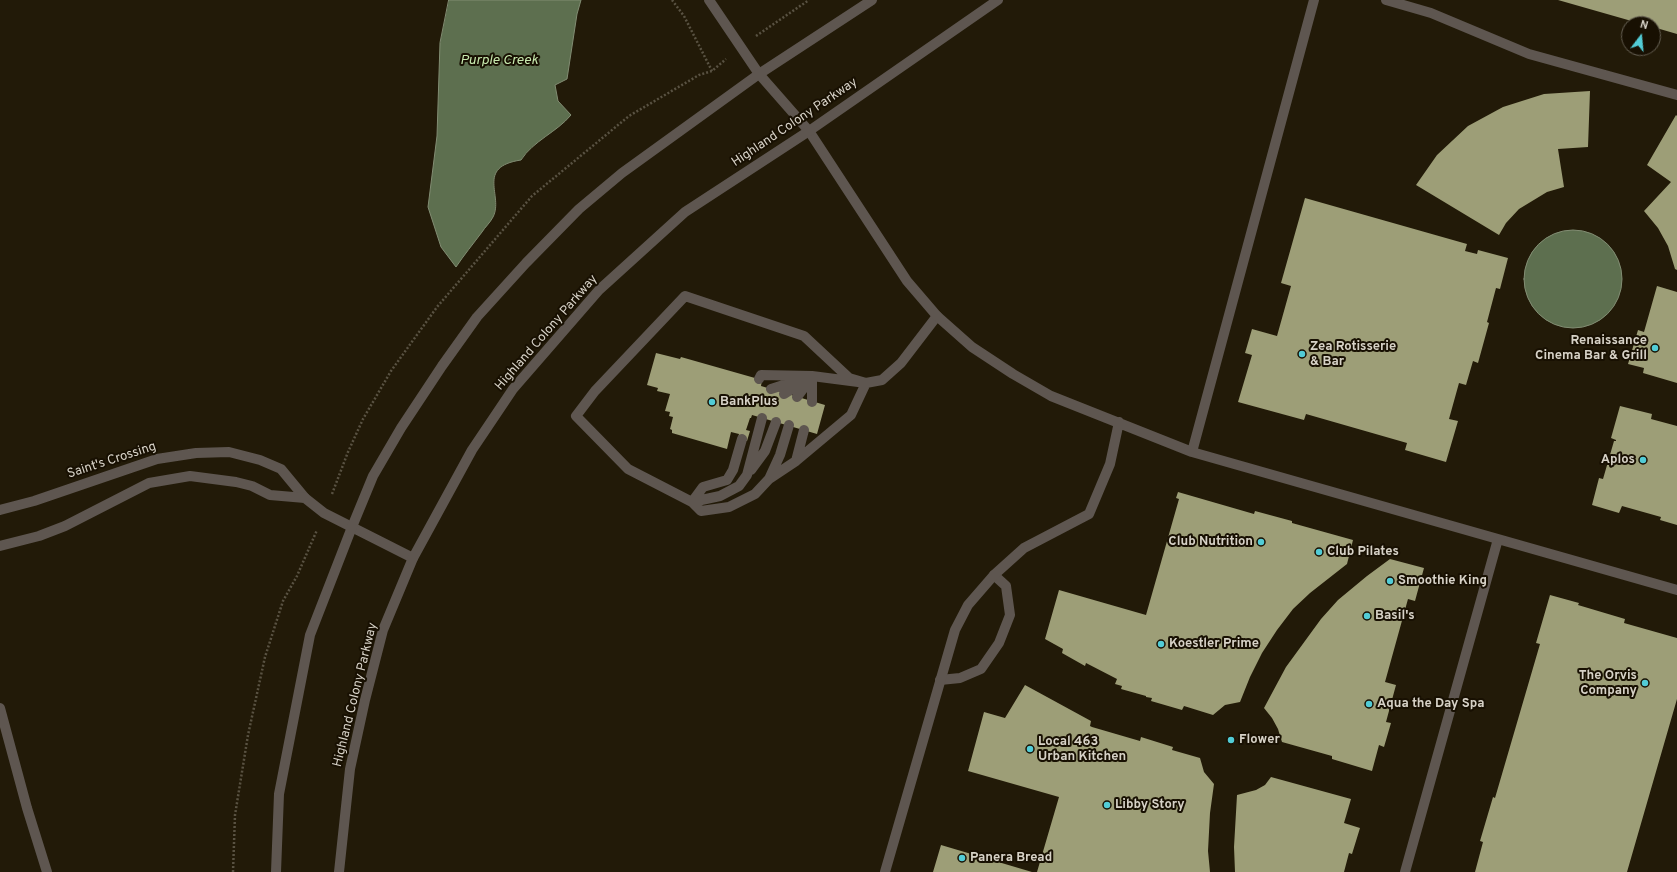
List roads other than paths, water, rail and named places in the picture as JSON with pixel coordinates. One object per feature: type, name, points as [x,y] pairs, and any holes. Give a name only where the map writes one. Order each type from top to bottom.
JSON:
[{"type":"street","points":[[709,0],[759,74],[809,131],[907,281],[937,316],[972,347],[1013,374],[1051,396],[1192,452],[1677,590]]},
{"type":"street","points":[[276,872],[279,794],[310,634],[373,476],[401,428],[442,366],[477,317],[526,263],[579,209],[622,173],[759,74],[872,0]]},
{"type":"street","name":"Highland Colony Parkway","points":[[340,872],[350,770],[365,700],[383,630],[413,558],[472,450],[513,389],[598,290],[684,212],[809,131],[998,0]]},
{"type":"street","points":[[1192,452],[1314,0]]},
{"type":"street","points":[[1386,0],[1431,13],[1530,54],[1677,95]]},
{"type":"street","points":[[685,296],[804,336],[849,378],[866,383],[851,415],[796,461],[770,479],[755,494],[729,507],[701,511],[692,502],[628,469],[576,416],[595,391],[685,296]]},
{"type":"street","points":[[759,379],[761,375],[812,376],[866,383],[882,380],[901,363],[937,316]]},
{"type":"street","points":[[771,389],[812,376]]},
{"type":"street","points":[[784,394],[812,376]]},
{"type":"street","points":[[797,397],[812,376]]},
{"type":"street","points":[[812,376],[812,402]]},
{"type":"street","points":[[747,475],[762,418]]},
{"type":"street","points":[[692,502],[720,496],[738,486],[765,451],[776,422]]},
{"type":"street","points":[[884,872],[955,630],[968,605],[994,575],[1024,548],[1089,514],[1110,464],[1119,422]]},
{"type":"street","points":[[770,479],[780,455],[789,426]]},
{"type":"street","points":[[796,461],[804,430]]},
{"type":"street","points":[[692,502],[703,487],[727,480],[732,470],[742,439]]},
{"type":"street","name":"Saint's Crossing","points":[[0,510],[34,501],[158,459],[196,453],[229,452],[260,460],[281,469],[305,498],[324,513],[413,558]]},
{"type":"street","points":[[0,546],[39,536],[65,526],[149,483],[190,476],[236,482],[252,486],[270,495],[305,498]]},
{"type":"street","points":[[1405,872],[1498,539]]},
{"type":"street","points":[[940,680],[960,678],[981,669],[998,643],[1010,614],[1006,586],[994,575]]},
{"type":"street","points":[[0,708],[26,808],[47,872]]},
{"type":"water","name":"Purple Creek","points":[[449,0],[581,0],[577,14],[567,79],[555,85],[558,101],[571,115],[559,127],[532,147],[521,160],[507,164],[499,169],[495,176],[494,183],[496,200],[493,217],[456,267],[441,247],[428,207],[437,136],[440,43]]},
{"type":"water","points":[[1563,230],[1583,230],[1592,233],[1608,244],[1619,260],[1622,269],[1622,289],[1619,298],[1608,314],[1592,325],[1583,328],[1563,328],[1546,320],[1538,314],[1532,306],[1524,289],[1524,269],[1532,252],[1538,244],[1546,238]]},
{"type":"place","name":"Renaissance Cinema Bar & Grill","points":[[1655,348]]},
{"type":"place","name":"Zea Rotisserie & Bar","points":[[1302,354]]},
{"type":"place","name":"BankPlus","points":[[712,402]]},
{"type":"place","name":"Aplos","points":[[1643,460]]},
{"type":"place","name":"Club Nutrition","points":[[1261,542]]},
{"type":"place","name":"Club Pilates","points":[[1319,552]]},
{"type":"place","name":"Smoothie King","points":[[1390,581]]},
{"type":"place","name":"Basil's","points":[[1367,616]]},
{"type":"place","name":"Koestler Prime","points":[[1161,644]]},
{"type":"place","name":"The Orvis Company","points":[[1645,683]]},
{"type":"place","name":"Aqua the Day Spa","points":[[1369,704]]},
{"type":"place","name":"Flower","points":[[1231,740]]},
{"type":"place","name":"Local 463 Urban Kitchen","points":[[1030,749]]},
{"type":"place","name":"Libby Story","points":[[1107,805]]},
{"type":"place","name":"Panera Bread","points":[[962,858]]}]
